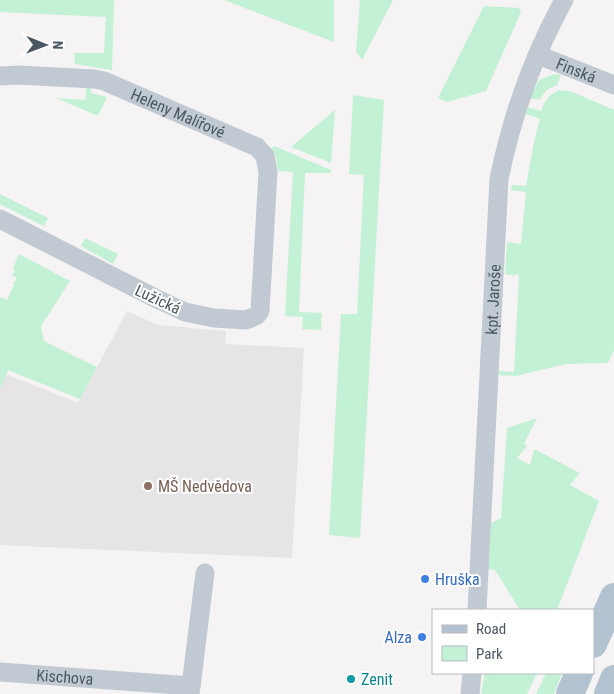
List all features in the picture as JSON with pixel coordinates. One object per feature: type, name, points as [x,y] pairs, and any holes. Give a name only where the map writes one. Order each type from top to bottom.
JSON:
[{"type":"main road","points":[[594,642],[614,597]]},
{"type":"main road","points":[[570,694],[580,674]]},
{"type":"main road","points":[[608,694],[614,679]]},
{"type":"street","name":"kpt. Jaroše","points":[[477,609],[499,179],[507,137],[519,99],[564,0]]},
{"type":"street","name":"Finská","points":[[538,55],[614,85]]},
{"type":"street","name":"Heleny Malířové","points":[[0,76],[19,74],[104,80],[252,144],[262,151],[268,166],[264,243]]},
{"type":"street","name":"Lužická","points":[[0,219],[170,306],[200,315],[224,319],[252,319],[260,311],[264,243]]},
{"type":"street","name":"Kischova","points":[[0,672],[190,690],[204,573]]},
{"type":"street","points":[[470,694],[472,674]]},
{"type":"shaded area","name":"MŠ Nedvědova","points":[[127,311],[158,325],[226,331],[225,344],[304,348],[292,558],[0,545],[0,388],[6,374],[78,403]]},
{"type":"green space","points":[[0,0],[114,0],[112,70],[75,64],[74,53],[104,53],[106,17],[0,12]]},
{"type":"green space","points":[[224,0],[334,0],[334,42]]},
{"type":"green space","points":[[360,0],[393,0],[362,60],[356,52]]},
{"type":"green space","points":[[484,6],[519,8],[521,12],[486,91],[447,102],[438,98]]},
{"type":"green space","points":[[554,74],[561,75],[557,85],[548,89],[539,100],[529,98],[539,80]]},
{"type":"green space","points":[[87,84],[91,84],[91,93],[107,97],[98,116],[56,98],[85,100]]},
{"type":"green space","points":[[559,90],[570,91],[614,110],[614,350],[608,363],[566,364],[516,376],[499,375],[499,371],[514,372],[519,275],[505,274],[507,242],[521,244],[526,192],[511,190],[512,185],[526,186],[540,119],[526,114],[526,107],[541,111],[548,98]]},
{"type":"green space","points":[[353,95],[384,100],[360,538],[329,535],[341,314],[357,314],[364,175],[349,174]]},
{"type":"green space","points":[[335,110],[331,163],[291,147]]},
{"type":"green space","points":[[274,146],[331,170],[331,173],[305,173],[299,312],[322,313],[321,330],[302,329],[303,317],[285,316],[293,172],[278,171],[276,157],[271,149]]},
{"type":"green space","points":[[0,194],[48,218],[44,226],[0,204]]},
{"type":"green space","points":[[85,238],[118,254],[113,264],[81,246]]},
{"type":"green space","points":[[19,254],[70,281],[41,326],[44,341],[97,367],[80,399],[8,370],[0,389],[0,297],[7,300],[14,285],[17,278],[12,275],[15,270],[13,268]]},
{"type":"green space","points":[[537,418],[524,444],[527,446],[517,458],[530,465],[534,449],[580,473],[570,485],[599,501],[557,609],[519,609],[495,570],[488,569],[491,523],[501,518],[507,428]]},
{"type":"green space","points":[[485,674],[537,674],[527,694],[481,694]]},
{"type":"green space","points":[[546,674],[562,674],[554,694],[536,694]]},
{"type":"place","name":"MŠ Nedvědova","points":[[148,486]]},
{"type":"place","name":"Hruška","points":[[425,579]]},
{"type":"place","name":"Alza","points":[[422,637]]},
{"type":"place","name":"Zenit","points":[[351,679]]}]
